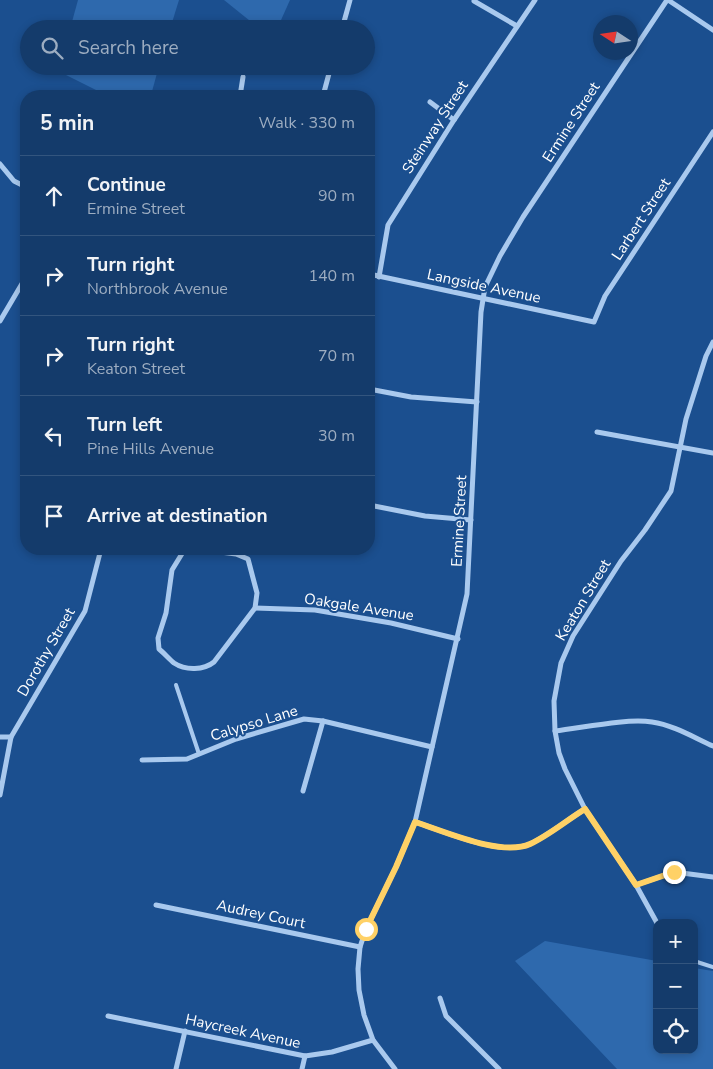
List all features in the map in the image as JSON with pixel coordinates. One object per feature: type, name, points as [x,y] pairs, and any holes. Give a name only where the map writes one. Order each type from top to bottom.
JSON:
[{"type":"street","points":[[344,20],[350,0]]},
{"type":"street","name":"Steinway Street","points":[[379,277],[388,225],[454,120],[535,0]]},
{"type":"street","points":[[667,0],[713,30]]},
{"type":"street","name":"Ermine Street","points":[[395,1069],[373,1040],[364,1015],[359,990],[360,947],[366,929],[415,822],[467,594],[485,286],[523,217],[667,0]]},
{"type":"street","points":[[474,1],[517,26]]},
{"type":"street","points":[[325,90],[329,75]]},
{"type":"street","points":[[241,90],[243,77]]},
{"type":"street","points":[[430,102],[454,120]]},
{"type":"street","name":"Larbert Street","points":[[594,322],[605,296],[713,132]]},
{"type":"street","points":[[0,164],[14,181],[20,184]]},
{"type":"street","name":"Langside Avenue","points":[[375,276],[594,322]]},
{"type":"street","points":[[0,321],[20,287]]},
{"type":"street","name":"Keaton Street","points":[[655,919],[636,885],[585,809],[562,761],[555,731],[554,701],[561,663],[573,636],[621,561],[645,530],[671,491],[686,419],[706,356],[713,342]]},
{"type":"street","points":[[375,390],[412,397],[477,402]]},
{"type":"street","points":[[598,432],[713,453]]},
{"type":"street","points":[[375,506],[425,516],[471,520]]},
{"type":"street","name":"Dorothy Street","points":[[0,795],[11,737],[85,611],[99,555]]},
{"type":"street","points":[[181,555],[172,570],[166,613],[158,638],[159,649],[176,664],[193,669],[209,666],[214,662],[255,608],[257,592],[248,559],[238,555]]},
{"type":"street","name":"Oakgale Avenue","points":[[255,608],[315,610],[391,623],[458,639]]},
{"type":"street","name":"Calypso Lane","points":[[142,760],[188,759],[236,739],[304,719],[323,721],[432,747]]},
{"type":"street","points":[[304,791],[323,721]]},
{"type":"street","points":[[555,731],[628,722],[650,722],[668,726],[713,746]]},
{"type":"street","points":[[0,737],[11,737]]},
{"type":"street","points":[[415,822],[486,845],[515,847],[529,844],[585,809]]},
{"type":"street","points":[[636,885],[674,872],[713,877]]},
{"type":"street","name":"Audrey Court","points":[[156,905],[360,947]]},
{"type":"street","points":[[440,998],[446,1016],[499,1069]]},
{"type":"street","name":"Haycreek Avenue","points":[[108,1016],[305,1056],[332,1052],[373,1040]]},
{"type":"street","points":[[176,1069],[184,1031]]},
{"type":"street","points":[[302,1069],[305,1056]]},
{"type":"lane","points":[[176,685],[199,754]]},
{"type":"lane","points":[[698,962],[713,967]]},
{"type":"shaded area","points":[[78,0],[179,0],[173,20],[72,20]]},
{"type":"shaded area","points":[[224,0],[290,0],[281,20],[249,20]]},
{"type":"shaded area","points":[[66,75],[157,75],[152,90],[96,90]]},
{"type":"shaded area","points":[[545,941],[653,960],[653,1054],[698,1054],[698,969],[713,971],[713,1069],[617,1069],[515,961]]},
{"type":"route","points":[[366,929],[415,822],[486,845],[515,847],[529,844],[585,809],[636,885],[674,872]]}]
